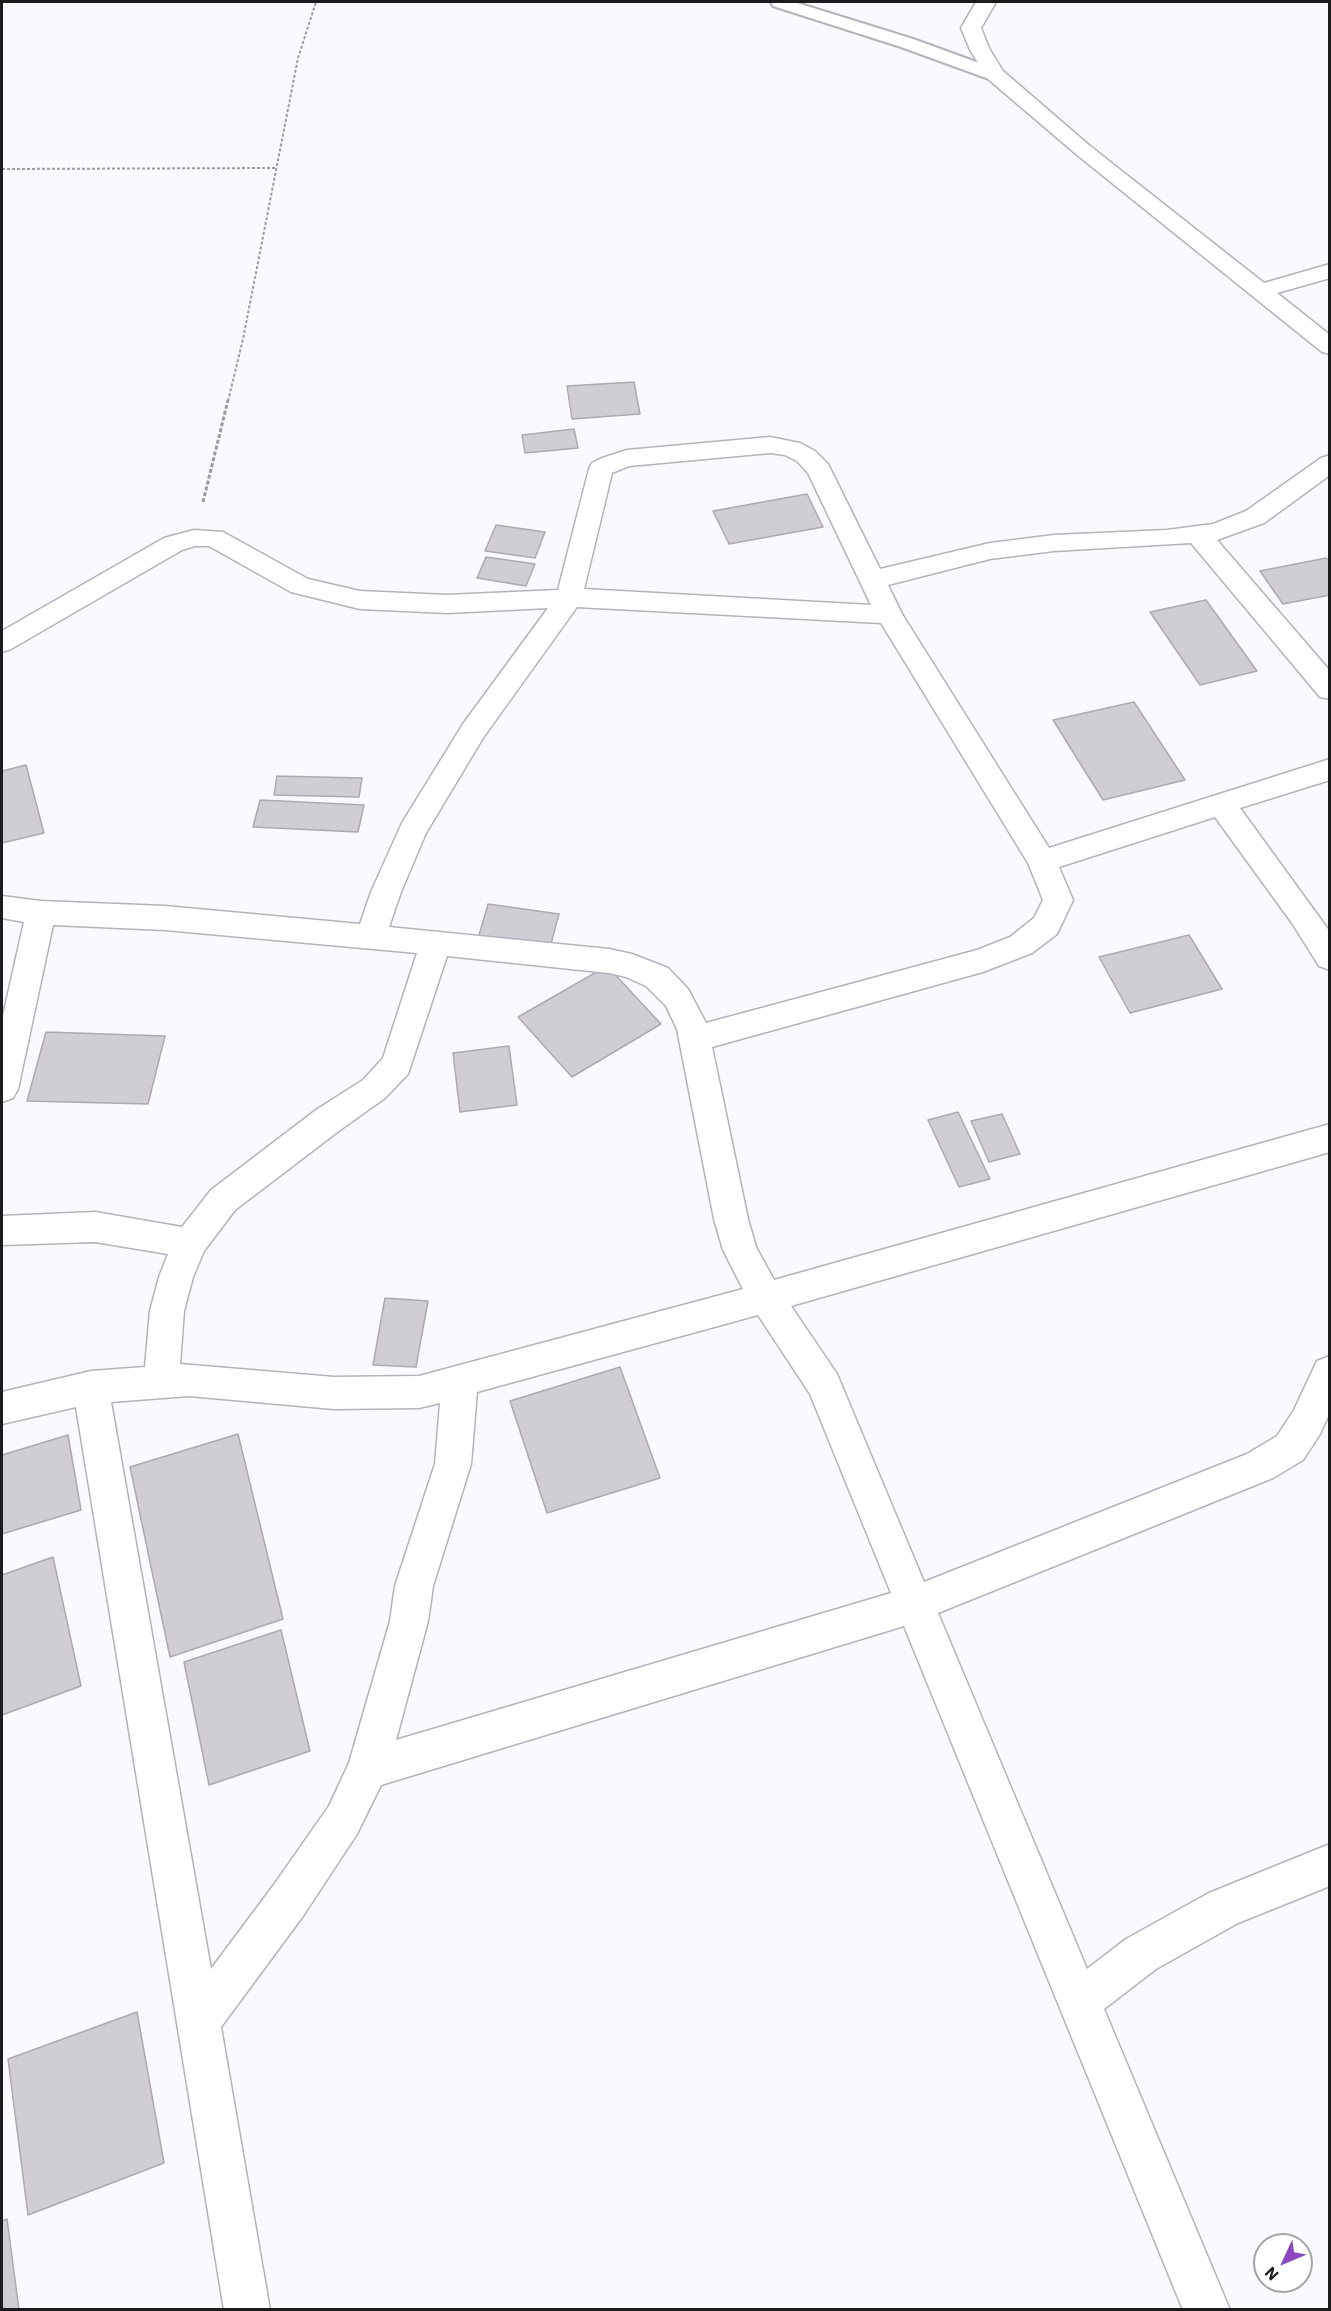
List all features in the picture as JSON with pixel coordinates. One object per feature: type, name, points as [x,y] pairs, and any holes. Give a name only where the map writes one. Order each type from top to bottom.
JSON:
[{"type":"street","points":[[986,2],[981,7],[971,28],[980,50],[995,75],[1083,150],[1329,347]]},
{"type":"street","points":[[1261,291],[1329,271]]},
{"type":"street","points":[[371,937],[386,892],[412,831],[472,731],[569,599],[601,469],[627,458],[770,445],[791,448],[806,456],[819,470],[889,615],[1042,861],[1058,900],[1046,926],[1021,945],[982,960],[694,1039]]},
{"type":"street","points":[[872,580],[990,551],[1054,543],[1217,532],[1255,517],[1329,463]]},
{"type":"street","points":[[1197,534],[1329,690]]},
{"type":"street","points":[[2,643],[173,544],[194,538],[214,537],[300,586],[360,600],[447,604],[569,599],[889,615]]},
{"type":"street","points":[[1042,861],[1329,770]]},
{"type":"street","points":[[1221,804],[1303,915],[1329,958]]},
{"type":"street","points":[[2,907],[41,914],[165,918],[609,961],[632,966],[657,977],[677,998],[693,1029],[731,1219],[740,1250],[766,1298],[824,1385],[1207,2310]]},
{"type":"street","points":[[2,1089],[41,914]]},
{"type":"street","points":[[161,1382],[167,1311],[176,1277],[190,1243],[223,1200],[328,1120],[374,1089],[397,1065],[436,943]]},
{"type":"street","points":[[2,1408],[91,1387],[189,1380],[344,1393],[419,1392],[766,1298],[1329,1138]]},
{"type":"street","points":[[2,1230],[95,1227],[190,1243]]},
{"type":"street","points":[[368,1769],[915,1604],[1260,1467],[1290,1448],[1307,1422],[1329,1372]]},
{"type":"street","points":[[198,2022],[288,1901],[337,1829],[368,1769],[409,1621],[414,1586],[453,1464],[460,1381]]},
{"type":"street","points":[[91,1387],[247,2310]]},
{"type":"street","points":[[1080,2001],[1141,1954],[1224,1908],[1329,1865]]},
{"type":"lane","points":[[779,2],[907,43],[995,75]]},
{"type":"path","points":[[194,538],[243,339],[298,58],[315,2]]},
{"type":"path","points":[[2,169],[276,168]]},
{"type":"building","points":[[634,382],[640,414],[572,419],[567,386]]},
{"type":"building","points":[[574,429],[578,448],[525,453],[522,435]]},
{"type":"building","points":[[807,494],[823,527],[729,544],[713,511]]},
{"type":"building","points":[[496,525],[545,532],[535,558],[485,551]]},
{"type":"building","points":[[486,557],[535,564],[526,586],[477,578]]},
{"type":"building","points":[[1326,558],[1330,562],[1330,595],[1283,604],[1260,571]]},
{"type":"building","points":[[1206,600],[1257,671],[1200,685],[1150,612]]},
{"type":"building","points":[[1134,702],[1185,780],[1103,800],[1053,720]]},
{"type":"building","points":[[26,765],[44,833],[2,843],[2,771]]},
{"type":"building","points":[[277,776],[362,778],[359,797],[274,795]]},
{"type":"building","points":[[260,800],[364,805],[358,832],[253,827]]},
{"type":"building","points":[[488,904],[559,914],[549,951],[477,942]]},
{"type":"building","points":[[1189,935],[1222,989],[1130,1013],[1099,957]]},
{"type":"building","points":[[607,966],[661,1024],[572,1077],[518,1017]]},
{"type":"building","points":[[46,1032],[165,1036],[148,1104],[27,1101]]},
{"type":"building","points":[[509,1046],[517,1105],[460,1112],[453,1053]]},
{"type":"building","points":[[958,1112],[990,1179],[959,1187],[928,1120]]},
{"type":"building","points":[[1002,1114],[1020,1154],[989,1162],[971,1121]]},
{"type":"building","points":[[385,1298],[428,1301],[416,1367],[373,1365]]},
{"type":"building","points":[[620,1367],[660,1478],[547,1513],[510,1401]]},
{"type":"building","points":[[238,1434],[283,1619],[170,1657],[130,1467]]},
{"type":"building","points":[[68,1435],[81,1510],[2,1534],[2,1455]]},
{"type":"building","points":[[53,1557],[81,1686],[2,1715],[2,1575]]},
{"type":"building","points":[[281,1630],[310,1751],[209,1785],[184,1662]]},
{"type":"building","points":[[137,2012],[164,2163],[28,2215],[8,2059]]},
{"type":"building","points":[[7,2219],[19,2310],[2,2310],[2,2221]]}]
